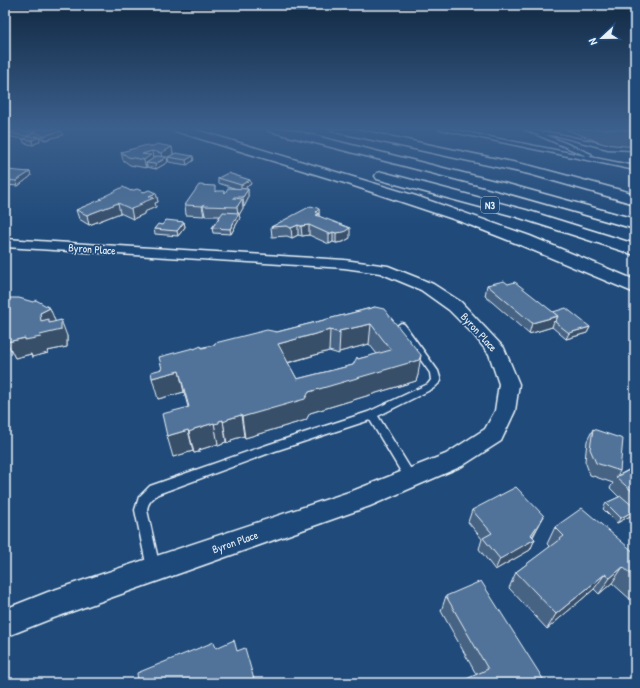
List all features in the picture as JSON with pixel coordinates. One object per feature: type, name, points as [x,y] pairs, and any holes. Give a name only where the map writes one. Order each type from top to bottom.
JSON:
[{"type":"highway","points":[[286,161],[428,204],[522,239],[596,269],[635,287]]},
{"type":"highway","name":"N3","points":[[326,161],[520,213],[635,250]]},
{"type":"highway","name":"N3","points":[[400,161],[506,188],[635,224]]},
{"type":"highway","points":[[489,161],[580,178],[635,192]]},
{"type":"highway","points":[[344,166],[410,189],[501,216],[635,263]]},
{"type":"highway","points":[[531,170],[635,199]]},
{"type":"street","name":"Byron Place","points":[[5,243],[344,264],[383,269],[427,287],[455,306],[498,352],[509,384],[505,411],[493,435],[454,460],[361,499],[5,622]]},
{"type":"lane","points":[[602,161],[635,168]]},
{"type":"lane","points":[[154,570],[141,505],[145,497],[154,490],[271,448],[372,415],[422,392],[436,381],[435,373],[401,326]]},
{"type":"lane","points":[[372,415],[411,479]]},
{"type":"building","points":[[149,161],[160,161],[155,164],[146,163]]},
{"type":"building","points":[[5,171],[30,172],[16,181],[5,180]]},
{"type":"building","points":[[228,173],[250,180],[241,185],[218,178]]},
{"type":"building","points":[[199,185],[215,186],[215,192],[224,191],[225,193],[228,188],[248,189],[243,197],[233,198],[242,199],[237,207],[203,206],[205,204],[202,206],[185,205]]},
{"type":"building","points":[[123,187],[131,191],[137,189],[144,192],[149,190],[156,193],[149,196],[154,198],[131,209],[118,203],[87,215],[76,210],[102,199],[100,199]]},
{"type":"building","points":[[311,206],[319,209],[316,212],[319,214],[316,215],[350,228],[344,232],[333,232],[329,234],[309,225],[298,225],[291,228],[287,226],[271,227]]},
{"type":"building","points":[[223,212],[239,213],[230,229],[212,228]]},
{"type":"building","points":[[166,220],[184,222],[177,231],[154,229],[158,224],[162,225]]},
{"type":"building","points":[[504,281],[508,284],[515,282],[558,316],[532,323],[487,285]]},
{"type":"building","points":[[5,298],[19,298],[33,302],[36,300],[50,308],[40,313],[41,321],[49,319],[49,323],[61,320],[61,330],[40,335],[41,337],[25,340],[25,338],[7,342],[8,329],[5,328]]},
{"type":"building","points":[[375,307],[384,309],[421,355],[419,360],[309,392],[305,399],[242,417],[241,415],[223,422],[223,420],[219,421],[219,423],[194,429],[189,432],[188,430],[167,436],[162,414],[189,407],[179,371],[152,378],[151,372],[162,369],[159,357],[201,346],[202,348],[215,345],[215,343],[267,330],[277,332]],"holes":[[[371,324],[391,350],[358,359],[357,357],[353,365],[297,379],[278,344],[330,330],[340,333],[339,331]]]},
{"type":"building","points":[[566,308],[590,327],[569,333],[555,322],[558,316],[553,312]]},
{"type":"building","points":[[593,429],[623,439],[620,471],[596,463],[590,449]]},
{"type":"building","points":[[635,467],[635,494],[616,477]]},
{"type":"building","points":[[516,487],[544,516],[531,535],[535,539],[500,559],[483,538],[492,533],[472,510]]},
{"type":"building","points":[[621,496],[635,508],[635,510],[621,518],[606,503]]},
{"type":"building","points":[[582,508],[635,553],[635,578],[623,567],[610,578],[605,574],[556,614],[516,572],[564,536],[555,527]]},
{"type":"building","points":[[481,581],[545,682],[458,683],[488,669],[446,596]]},
{"type":"building","points":[[234,640],[237,651],[245,648],[255,683],[138,683],[137,673],[214,642],[216,648]]}]
